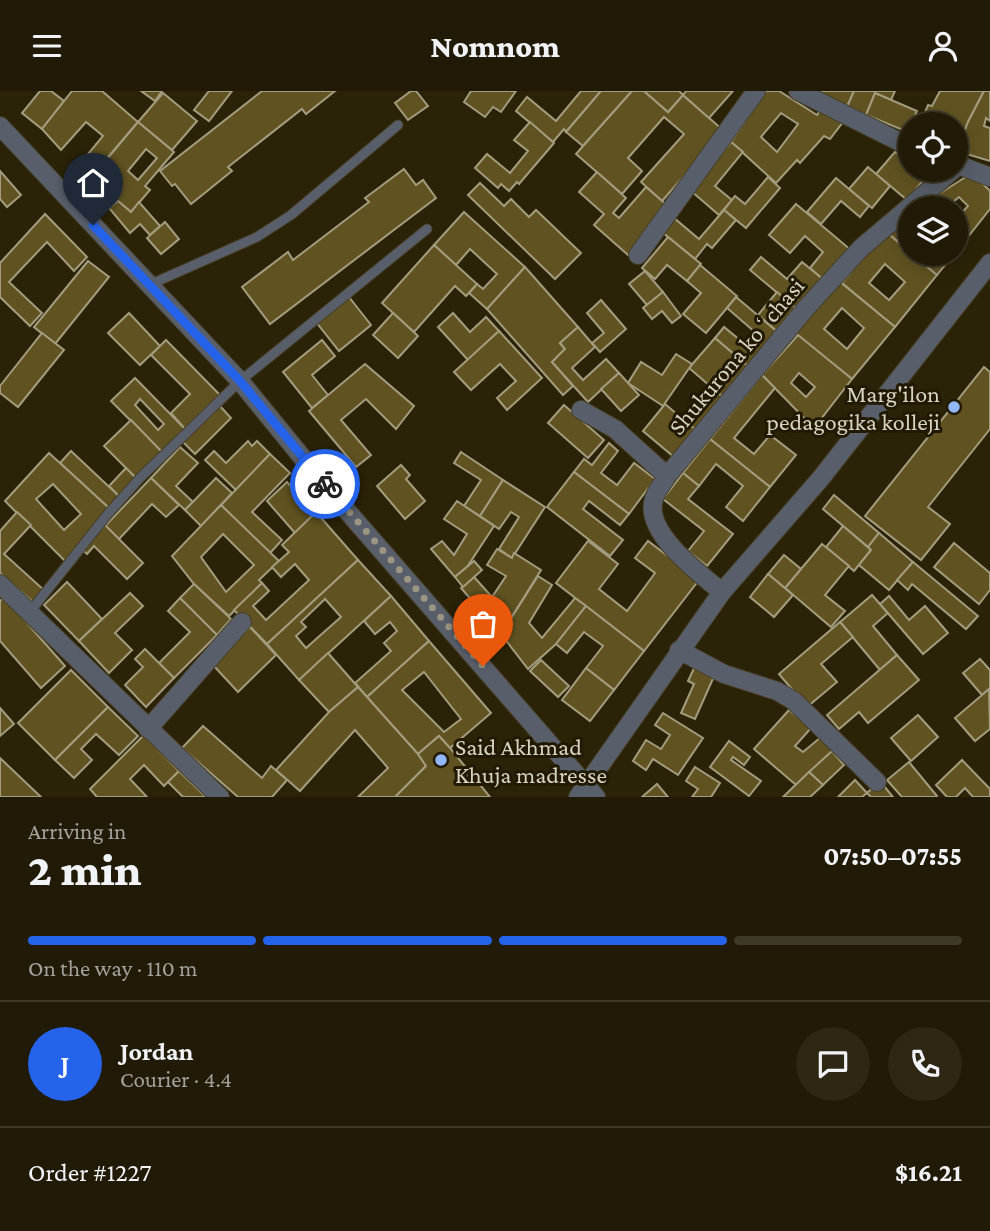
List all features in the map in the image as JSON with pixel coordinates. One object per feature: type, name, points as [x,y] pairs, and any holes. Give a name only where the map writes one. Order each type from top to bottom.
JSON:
[{"type":"street","points":[[638,255],[756,91]]},
{"type":"street","points":[[798,91],[898,141]]},
{"type":"street","points":[[0,126],[240,381],[328,489],[587,793],[680,650],[722,592],[821,478],[990,263]]},
{"type":"street","points":[[968,171],[990,177]]},
{"type":"street","name":"Shukurona koʻchasi","points":[[722,592],[676,553],[652,514],[653,500],[667,475],[806,308],[861,248],[938,182]]},
{"type":"street","points":[[581,410],[615,429],[667,475]]},
{"type":"street","points":[[0,585],[220,797]]},
{"type":"street","points":[[148,729],[242,622]]},
{"type":"street","points":[[680,650],[724,674],[777,691],[794,701],[877,782]]},
{"type":"lane","points":[[149,285],[257,237],[291,215],[398,125]]},
{"type":"lane","points":[[29,613],[116,506],[240,381],[427,229]]},
{"type":"building","points":[[40,91],[51,91],[64,101],[42,129],[22,113]]},
{"type":"building","points":[[72,91],[102,91],[138,122],[92,176],[79,165],[103,136],[86,122],[61,150],[42,129]]},
{"type":"building","points":[[141,91],[162,91],[155,101]]},
{"type":"building","points":[[209,91],[232,91],[209,121],[194,110]]},
{"type":"building","points":[[262,91],[335,91],[306,114],[302,109],[228,167],[232,171],[191,204],[160,171]]},
{"type":"building","points":[[411,91],[416,91],[428,106],[408,120],[395,103]]},
{"type":"building","points":[[471,91],[516,91],[501,112],[493,107],[485,117],[464,102]]},
{"type":"building","points":[[581,91],[601,91],[566,132],[564,129],[553,142],[516,111],[527,97],[556,121]]},
{"type":"building","points":[[601,91],[632,91],[583,146],[566,132]]},
{"type":"building","points":[[632,91],[644,91],[668,112],[683,95],[724,131],[662,201],[641,182],[684,134],[664,117],[628,158],[642,171],[622,194],[576,154]]},
{"type":"building","points":[[644,91],[679,91],[683,95],[668,112]]},
{"type":"building","points":[[686,91],[733,91],[709,118],[683,95]]},
{"type":"building","points":[[766,91],[779,91],[817,115],[821,109],[843,122],[830,139],[824,136],[800,163],[797,160],[776,183],[731,142]],"holes":[[[781,113],[798,124],[777,152],[761,137]]]},
{"type":"building","points":[[815,91],[854,91],[847,107]]},
{"type":"building","points":[[854,91],[895,91],[891,100],[875,93],[866,115],[847,107]]},
{"type":"building","points":[[940,91],[984,91],[968,122],[968,112],[925,112],[928,105],[932,106]]},
{"type":"building","points":[[984,91],[990,91],[990,121],[986,118],[984,126],[990,128],[990,161],[968,154],[968,122]]},
{"type":"building","points":[[163,93],[197,121],[172,150],[138,122]]},
{"type":"building","points":[[875,93],[917,111],[898,112],[898,128],[866,115]]},
{"type":"building","points":[[138,122],[174,152],[145,186],[150,190],[131,212],[91,178]],"holes":[[[146,149],[157,158],[138,180],[128,171]]]},
{"type":"building","points":[[530,122],[554,143],[519,184],[517,182],[509,191],[501,184],[498,188],[475,168],[487,154],[510,173],[528,151],[514,140]]},
{"type":"building","points":[[731,142],[743,152],[715,186],[732,200],[719,215],[691,191]]},
{"type":"building","points":[[895,152],[898,154],[898,182],[922,182],[910,196],[902,196],[876,174]]},
{"type":"building","points":[[868,167],[890,186],[872,208],[849,189]]},
{"type":"building","points":[[404,169],[416,185],[423,180],[436,198],[270,324],[242,287],[288,252],[293,260],[369,202],[365,198]]},
{"type":"building","points":[[0,171],[21,195],[7,207],[0,199]]},
{"type":"building","points":[[597,172],[626,198],[613,213],[619,218],[646,187],[670,208],[628,255],[594,225],[604,214],[579,192]]},
{"type":"building","points":[[972,173],[990,191],[990,209],[968,237],[968,196],[936,196],[958,182],[968,182],[968,176]]},
{"type":"building","points":[[768,177],[780,188],[746,228],[724,210],[735,196],[745,204]]},
{"type":"building","points":[[836,178],[869,206],[860,217],[841,201],[821,224],[807,212]]},
{"type":"building","points":[[480,183],[504,206],[511,199],[529,217],[536,210],[581,253],[555,279],[468,195]]},
{"type":"building","points":[[118,201],[131,212],[139,202],[160,226],[150,235],[140,224],[130,233],[109,208]]},
{"type":"building","points":[[796,204],[851,250],[825,281],[810,268],[823,252],[805,236],[790,253],[769,235]]},
{"type":"building","points":[[724,210],[736,220],[712,248],[707,244],[695,259],[662,232],[674,218],[699,239]]},
{"type":"building","points":[[464,212],[525,267],[487,309],[469,293],[477,284],[483,289],[497,274],[470,249],[456,265],[434,245]]},
{"type":"building","points":[[45,214],[87,257],[74,271],[47,242],[9,282],[42,313],[30,326],[0,297],[0,263]]},
{"type":"building","points":[[165,222],[179,239],[161,254],[147,238]]},
{"type":"building","points":[[898,225],[898,242],[889,234]]},
{"type":"building","points":[[885,231],[898,242],[898,266],[926,266],[937,275],[895,327],[842,283]],"holes":[[[885,264],[905,282],[889,300],[869,283]]]},
{"type":"building","points":[[668,237],[701,264],[687,281],[667,265],[655,279],[642,268]]},
{"type":"building","points":[[434,245],[477,284],[466,296],[455,286],[414,332],[382,303]]},
{"type":"building","points":[[761,257],[787,279],[802,262],[825,281],[799,311],[750,270]]},
{"type":"building","points":[[88,261],[109,277],[55,344],[34,327]]},
{"type":"building","points":[[700,265],[737,296],[706,333],[683,314],[701,293],[687,281]]},
{"type":"building","points":[[926,266],[944,266],[937,275]]},
{"type":"building","points":[[525,267],[578,327],[560,343],[565,349],[552,362],[573,386],[563,395],[487,309]]},
{"type":"building","points":[[645,271],[663,292],[647,305],[629,284]]},
{"type":"building","points":[[839,281],[895,327],[852,379],[795,334]],"holes":[[[842,308],[864,328],[847,349],[824,329]]]},
{"type":"building","points":[[663,292],[681,316],[672,323],[662,311],[652,319],[643,308]]},
{"type":"building","points":[[777,292],[799,311],[780,334],[758,315]]},
{"type":"building","points":[[349,297],[371,325],[339,351],[316,322]]},
{"type":"building","points":[[736,297],[780,334],[750,368],[715,338],[724,327],[746,345],[756,333],[727,308]]},
{"type":"building","points":[[601,300],[626,329],[600,352],[592,343],[604,333],[587,313]]},
{"type":"building","points":[[129,313],[160,346],[140,365],[108,333]]},
{"type":"building","points":[[393,313],[418,336],[398,358],[373,335]]},
{"type":"building","points":[[453,313],[470,332],[486,317],[499,331],[468,360],[438,327]]},
{"type":"building","points":[[578,327],[595,347],[572,368],[583,380],[606,359],[619,373],[588,402],[552,362],[565,349],[560,343]]},
{"type":"building","points":[[499,331],[542,378],[507,410],[497,398],[516,381],[500,364],[471,390],[454,372]]},
{"type":"building","points":[[42,333],[64,350],[18,407],[0,393],[0,386]]},
{"type":"building","points":[[798,335],[852,379],[814,428],[762,375]],"holes":[[[799,373],[815,387],[806,397],[791,383]]]},
{"type":"building","points":[[715,338],[750,368],[725,399],[689,368]]},
{"type":"building","points":[[166,340],[220,395],[185,429],[171,413],[190,394],[151,355]]},
{"type":"building","points":[[322,340],[335,356],[312,375],[328,395],[312,408],[283,372]]},
{"type":"building","points":[[676,354],[692,364],[663,406],[628,383],[641,362],[662,375]]},
{"type":"building","points":[[365,364],[414,406],[396,429],[366,399],[341,420],[371,455],[356,467],[309,411]]},
{"type":"building","points":[[984,367],[990,372],[990,429],[928,507],[950,524],[921,560],[865,516]]},
{"type":"building","points":[[619,373],[639,395],[621,411],[601,389]]},
{"type":"building","points":[[762,375],[775,388],[734,438],[754,454],[770,435],[796,455],[770,487],[710,439]]},
{"type":"building","points":[[135,378],[185,429],[162,452],[111,401]],"holes":[[[140,399],[164,424],[158,430],[135,405]]]},
{"type":"building","points":[[710,386],[725,399],[697,431],[682,418]]},
{"type":"building","points":[[665,404],[697,431],[674,457],[643,431]]},
{"type":"building","points":[[219,405],[231,418],[195,454],[182,441]]},
{"type":"building","points":[[564,405],[604,440],[588,458],[548,423]]},
{"type":"building","points":[[131,420],[163,453],[137,479],[104,446]]},
{"type":"building","points":[[710,439],[770,487],[743,521],[726,507],[743,486],[716,464],[699,486],[683,473]]},
{"type":"building","points":[[248,441],[252,446],[257,441],[270,454],[236,490],[205,460],[214,451],[226,463]]},
{"type":"building","points":[[609,443],[618,451],[601,473],[617,485],[634,463],[655,479],[629,514],[574,472],[584,459],[592,465]]},
{"type":"building","points":[[180,447],[198,463],[176,486],[193,502],[185,510],[151,478]]},
{"type":"building","points":[[71,451],[121,498],[110,509],[60,463]]},
{"type":"building","points":[[461,452],[503,480],[480,516],[464,506],[481,480],[454,463]]},
{"type":"building","points":[[49,453],[110,509],[65,561],[5,501]],"holes":[[[53,484],[81,514],[64,530],[36,499]]]},
{"type":"building","points":[[270,454],[290,473],[252,512],[282,540],[270,553],[221,505]]},
{"type":"building","points":[[401,465],[410,475],[406,479],[425,501],[405,519],[377,486]]},
{"type":"building","points":[[126,468],[137,479],[121,498],[109,486]]},
{"type":"building","points":[[574,472],[629,514],[620,525],[589,501],[583,509],[623,540],[610,556],[547,507]]},
{"type":"building","points":[[683,473],[699,486],[688,499],[733,534],[707,566],[688,551],[704,531],[663,499]]},
{"type":"building","points":[[151,478],[179,505],[166,517],[152,504],[119,539],[105,526]]},
{"type":"building","points":[[216,478],[232,493],[201,526],[185,510]]},
{"type":"building","points":[[503,480],[545,507],[512,558],[499,549],[519,517],[511,512],[499,529],[480,516]]},
{"type":"building","points":[[287,482],[315,514],[295,533],[267,501]]},
{"type":"building","points":[[834,495],[879,533],[868,547],[823,509]]},
{"type":"building","points":[[457,501],[494,526],[467,567],[455,577],[431,549],[442,541],[454,555],[467,534],[444,519]]},
{"type":"building","points":[[221,505],[279,561],[259,580],[262,583],[229,616],[194,584],[172,556]],"holes":[[[223,534],[254,565],[226,592],[201,557]]]},
{"type":"building","points":[[17,512],[31,525],[4,554],[45,591],[34,603],[0,573],[0,531]]},
{"type":"building","points":[[316,512],[358,560],[267,644],[234,610],[262,583],[269,591],[253,606],[266,620],[309,580],[295,564],[281,577],[272,567],[289,552],[282,545]]},
{"type":"building","points":[[105,525],[143,563],[127,579],[94,546],[87,554],[82,549]]},
{"type":"building","points":[[843,526],[871,550],[854,571],[826,547]]},
{"type":"building","points":[[879,533],[913,562],[889,590],[859,565],[871,550],[868,547]]},
{"type":"building","points":[[588,541],[618,564],[599,589],[627,611],[655,573],[635,558],[648,541],[699,580],[644,651],[556,583]]},
{"type":"building","points":[[954,543],[990,573],[990,590],[979,604],[934,567]]},
{"type":"building","points":[[822,544],[849,566],[825,595],[845,611],[831,627],[785,588]]},
{"type":"building","points":[[497,549],[512,558],[514,553],[541,570],[501,634],[461,588],[474,577],[492,597],[506,576],[487,565]]},
{"type":"building","points":[[784,555],[801,569],[785,588],[768,574]]},
{"type":"building","points":[[358,560],[391,596],[299,680],[267,644]],"holes":[[[325,599],[341,617],[306,648],[296,636],[306,627],[301,622]]]},
{"type":"building","points":[[474,561],[482,570],[463,587],[455,577]]},
{"type":"building","points":[[913,562],[978,616],[966,629],[912,584],[908,590],[897,580]]},
{"type":"building","points":[[768,574],[793,595],[774,617],[750,597]]},
{"type":"building","points":[[538,576],[552,585],[529,623],[542,638],[575,598],[586,606],[556,644],[528,669],[501,634]]},
{"type":"building","points":[[67,582],[102,619],[79,641],[44,605]]},
{"type":"building","points":[[194,584],[231,619],[217,635],[180,598]]},
{"type":"building","points":[[130,593],[143,606],[115,633],[132,650],[109,673],[79,641]]},
{"type":"building","points":[[872,595],[888,613],[873,626],[897,655],[880,670],[840,622]]},
{"type":"building","points":[[391,596],[429,641],[367,697],[355,683],[391,651],[384,643],[397,631],[390,622],[375,634],[364,621]]},
{"type":"building","points":[[889,596],[909,620],[925,606],[948,633],[923,654],[880,604]]},
{"type":"building","points":[[4,597],[65,666],[41,688],[0,641],[0,601]]},
{"type":"building","points":[[180,598],[217,635],[174,678],[159,663],[190,632],[168,611]]},
{"type":"building","points":[[586,606],[644,651],[614,690],[586,668],[603,646],[584,632],[567,653],[556,644]]},
{"type":"building","points":[[840,622],[853,637],[821,664],[837,682],[807,707],[779,674]]},
{"type":"building","points":[[250,627],[276,655],[238,692],[212,664]]},
{"type":"building","points":[[429,641],[491,713],[450,748],[439,736],[418,754],[367,697]],"holes":[[[424,672],[461,719],[444,732],[402,690]]]},
{"type":"building","points":[[145,649],[174,678],[146,707],[125,685],[143,667],[135,659]]},
{"type":"building","points":[[328,653],[358,687],[329,712],[299,680]]},
{"type":"building","points":[[897,655],[919,680],[868,723],[859,712],[839,729],[827,715]]},
{"type":"building","points":[[980,659],[990,670],[990,688],[982,695],[963,673]]},
{"type":"building","points":[[541,660],[569,686],[558,697],[530,671]]},
{"type":"building","points":[[696,664],[716,672],[695,719],[681,713],[694,684],[688,681]]},
{"type":"building","points":[[586,668],[614,690],[590,721],[562,700]]},
{"type":"building","points":[[71,670],[108,707],[55,760],[18,723]]},
{"type":"building","points":[[358,687],[426,766],[395,797],[358,797],[388,768],[355,730],[300,791],[276,770],[329,712]]},
{"type":"building","points":[[989,689],[990,729],[975,741],[955,718]]},
{"type":"building","points":[[108,707],[138,736],[119,755],[96,734],[81,749],[92,760],[74,778],[55,760]]},
{"type":"building","points":[[0,708],[14,724],[0,736]]},
{"type":"building","points":[[789,710],[811,728],[795,746],[803,752],[821,737],[834,750],[796,785],[754,749]]},
{"type":"building","points":[[663,713],[703,738],[678,775],[653,759],[646,770],[633,761],[646,740],[661,749],[670,735],[655,725]]},
{"type":"building","points":[[918,715],[938,737],[911,761],[891,738]]},
{"type":"building","points":[[203,726],[262,778],[271,766],[287,780],[272,797],[238,797],[182,748]]},
{"type":"building","points":[[144,735],[179,771],[164,786],[144,765],[130,779],[147,797],[97,797],[90,789]]},
{"type":"building","name":"Said Akhmad Khuja madresse","points":[[439,736],[490,797],[395,797],[426,766],[418,754]]},
{"type":"building","points":[[729,741],[750,757],[744,765],[733,757],[731,760],[761,781],[749,796],[710,767]]},
{"type":"building","points":[[832,751],[844,765],[823,785],[809,772]]},
{"type":"building","points":[[0,758],[41,797],[0,797]]},
{"type":"building","points":[[962,760],[990,789],[990,797],[973,797],[965,788],[956,797],[947,797],[936,785]]},
{"type":"building","points":[[909,762],[936,797],[902,797],[887,780]]},
{"type":"building","points":[[695,767],[720,783],[711,797],[692,797],[698,789],[686,781]]},
{"type":"building","points":[[179,771],[206,797],[183,797],[168,782]]},
{"type":"building","points":[[809,772],[823,785],[810,797],[783,797]]},
{"type":"building","points":[[855,780],[867,793],[862,797],[838,797]]},
{"type":"building","points":[[880,781],[893,797],[871,797],[867,793]]},
{"type":"building","points":[[657,784],[668,797],[642,797]]},
{"type":"way so far","points":[[325,484],[483,666]]},
{"type":"place","name":"Marg'ilon pedagogika kolleji","points":[[954,407]]},
{"type":"place","name":"Said Akhmad Khuja madresse","points":[[441,760]]},
{"type":"route","points":[[93,225],[240,381],[325,484]]}]
